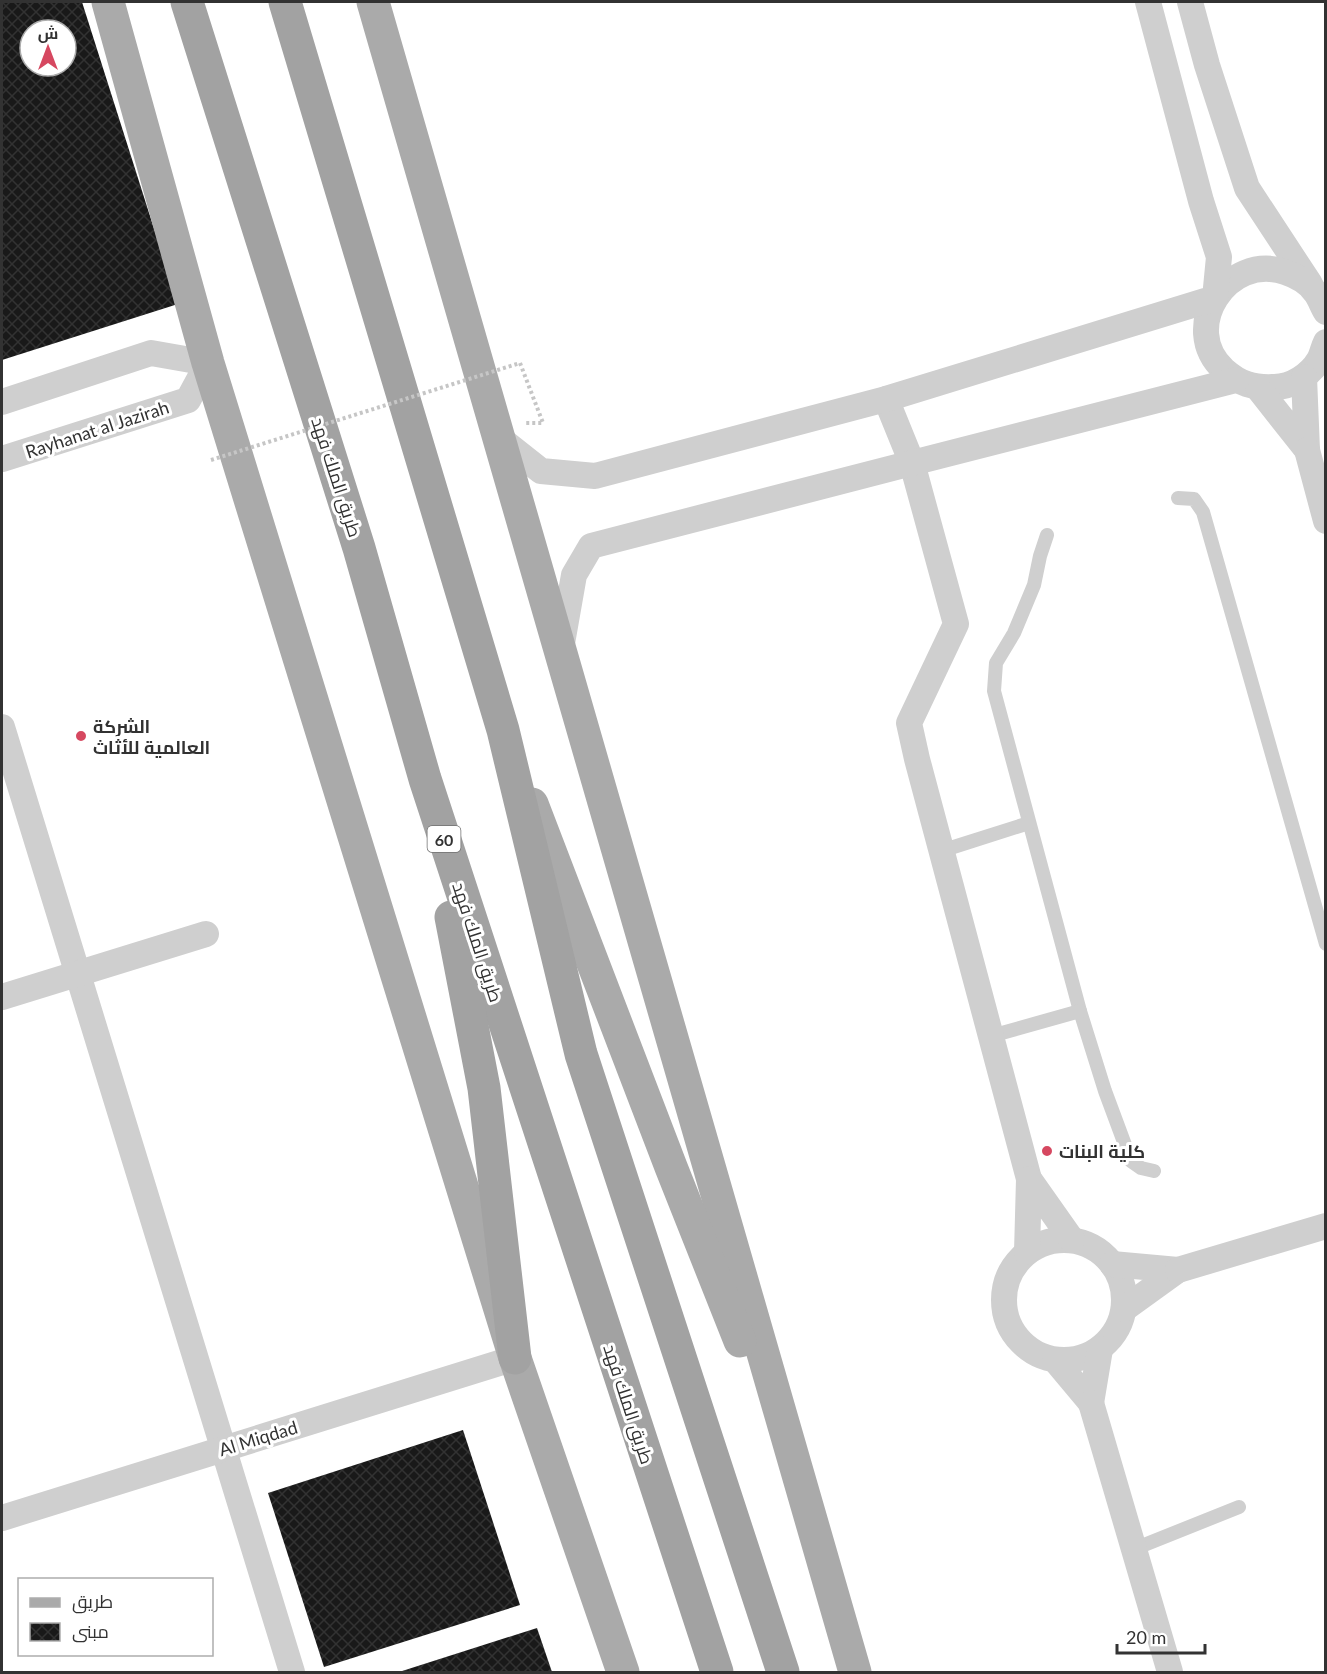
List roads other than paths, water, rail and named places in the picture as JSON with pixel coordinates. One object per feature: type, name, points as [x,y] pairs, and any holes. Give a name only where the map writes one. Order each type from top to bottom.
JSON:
[{"type":"highway","name":"طريق الملك فهد","points":[[187,2],[359,548],[425,780],[717,1672]]},
{"type":"highway","points":[[285,2],[503,730],[581,1054],[783,1672]]},
{"type":"highway","points":[[425,780],[484,1088],[515,1358]]},
{"type":"main road","points":[[108,2],[208,363],[515,1358],[623,1672]]},
{"type":"main road","points":[[373,2],[855,1672]]},
{"type":"main road","points":[[503,730],[671,1167],[812,1521]]},
{"type":"street","points":[[1148,2],[1201,201],[1219,257],[1215,298],[1207,320],[1208,344],[1218,365],[1247,384],[1307,450]]},
{"type":"street","points":[[1190,2],[1207,65],[1247,188],[1321,302]]},
{"type":"street","points":[[496,430],[541,471],[595,476],[886,399],[1215,298],[1230,280],[1252,270],[1276,269],[1298,276],[1321,302]]},
{"type":"street","points":[[561,653],[574,575],[591,546],[912,463],[1247,384],[1282,387],[1304,377],[1319,359],[1326,342]]},
{"type":"street","points":[[2,402],[152,353],[208,363]]},
{"type":"street","name":"Rayhanat al Jazirah","points":[[2,459],[188,400],[208,363]]},
{"type":"street","points":[[1304,377],[1307,450],[1322,495],[1325,520]]},
{"type":"street","points":[[886,399],[912,463],[956,624],[909,723],[916,759],[1029,1179],[1027,1252]]},
{"type":"street","points":[[2,734],[292,1672]]},
{"type":"street","points":[[2,998],[206,934]]},
{"type":"street","points":[[1029,1179],[1072,1240]]},
{"type":"street","points":[[1124,1309],[1178,1270],[1326,1227]]},
{"type":"street","points":[[1072,1240],[1095,1248],[1112,1264],[1123,1286],[1124,1309],[1116,1331],[1100,1349],[1079,1359],[1055,1360],[1032,1352],[1015,1336],[1005,1315],[1003,1292],[1011,1269],[1027,1252],[1048,1241],[1072,1240]]},
{"type":"street","points":[[1112,1264],[1178,1270]]},
{"type":"street","points":[[1091,1403],[1100,1349]]},
{"type":"street","name":"Al Miqdad","points":[[2,1518],[515,1358]]},
{"type":"street","points":[[1055,1360],[1091,1403],[1170,1672]]},
{"type":"lane","points":[[1178,498],[1194,499],[1203,512],[1326,944]]},
{"type":"lane","points":[[1047,535],[1034,585],[1014,633],[996,663],[994,691],[1080,1011],[1105,1092],[1131,1161],[1141,1168],[1154,1171]]},
{"type":"lane","points":[[941,852],[1029,823]]},
{"type":"lane","points":[[991,1036],[1080,1011]]},
{"type":"lane","points":[[1134,1549],[1239,1507]]},
{"type":"place","name":"الشركة العالمية للأثاث","points":[[81,736]]},
{"type":"place","name":"كلية البنات","points":[[1047,1151]]}]
